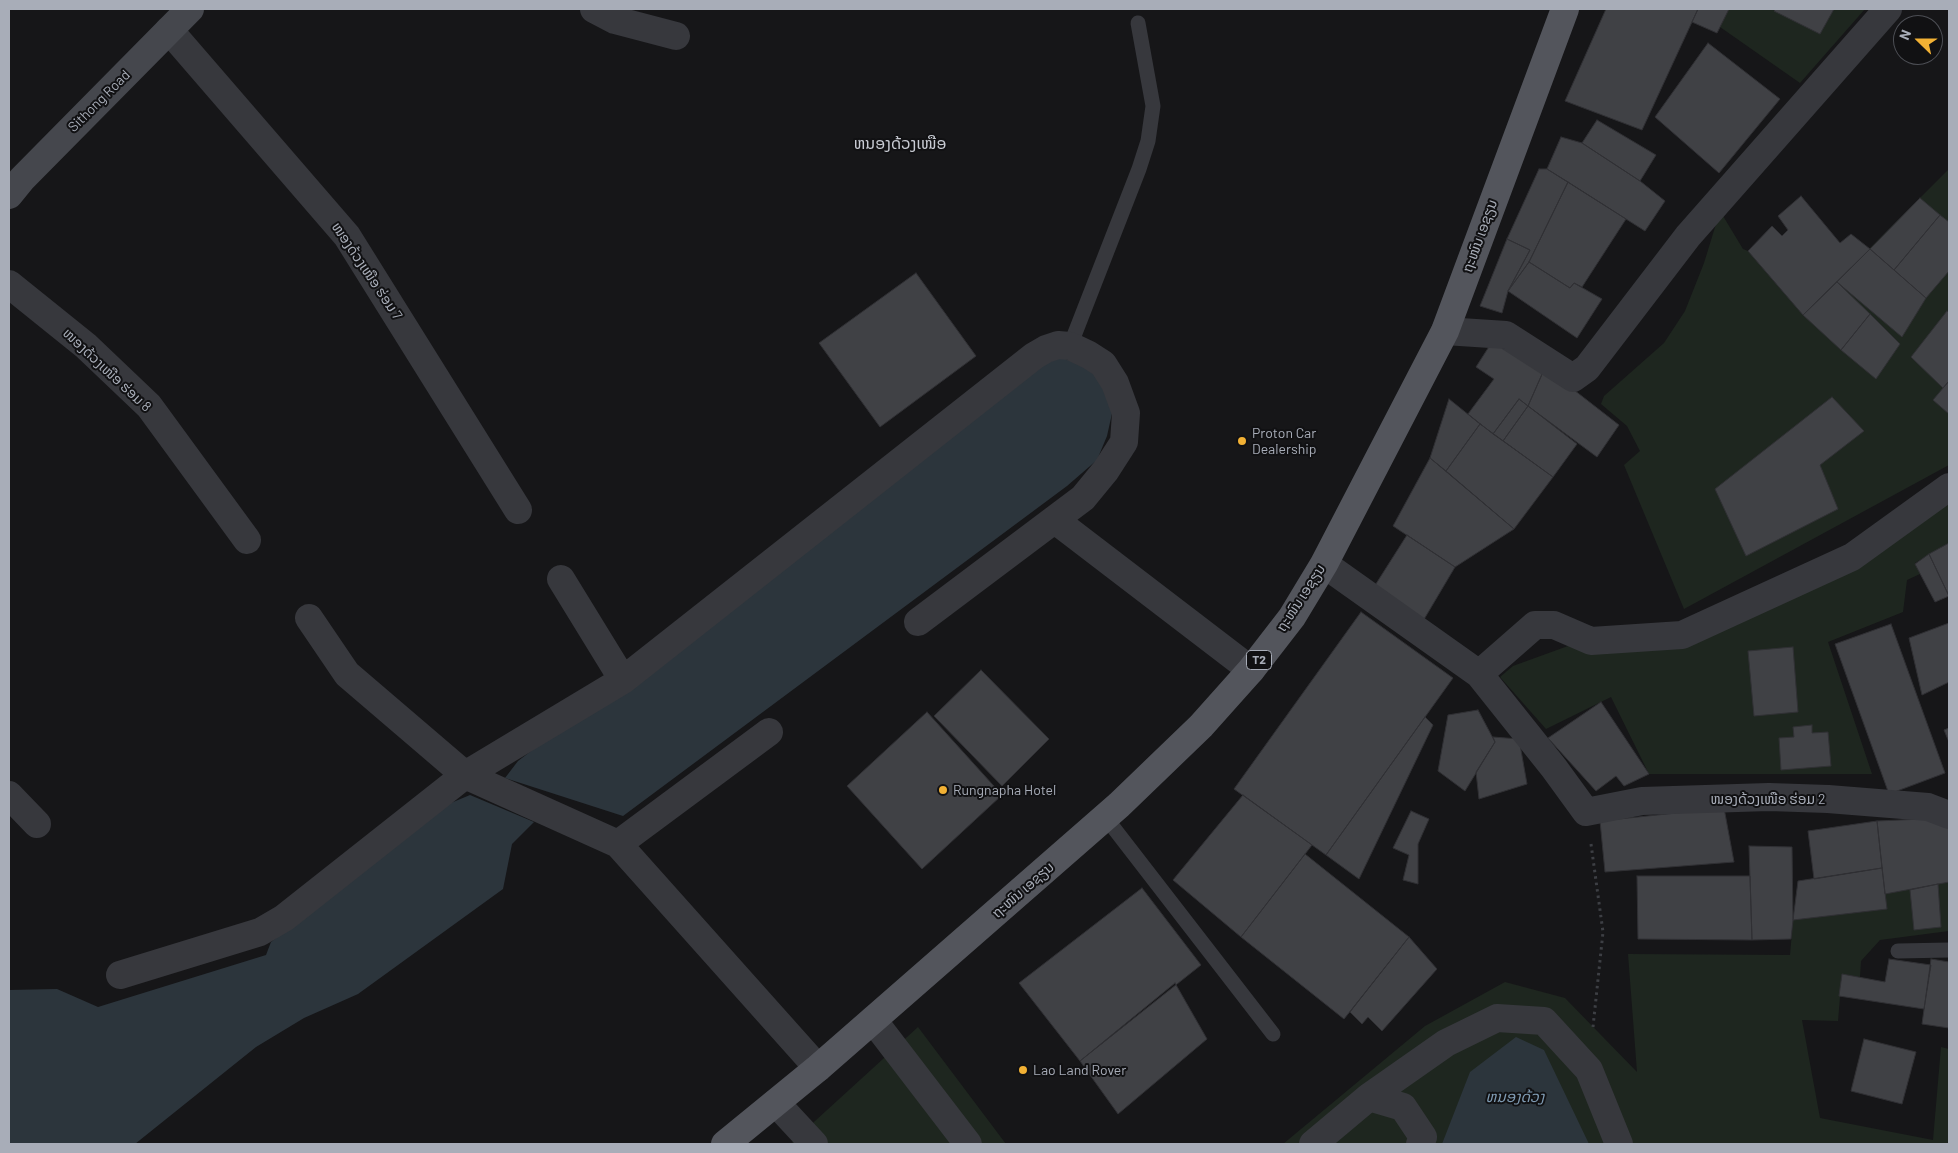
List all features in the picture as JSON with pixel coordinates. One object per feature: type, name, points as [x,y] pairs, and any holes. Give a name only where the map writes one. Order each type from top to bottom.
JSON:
[{"type":"main road","name":"Sithong Road","points":[[13,182],[190,9]]},
{"type":"main road","name":"ຖະໜົນ ເອຊຽນ","points":[[725,1144],[818,1068],[1106,818],[1201,726],[1251,670],[1292,617],[1324,564],[1445,331],[1565,9]]},
{"type":"street","points":[[594,9],[615,20],[676,36]]},
{"type":"street","points":[[1445,331],[1506,335],[1574,378],[1587,368],[1688,236],[1888,9]]},
{"type":"street","name":"ໜອງດ້ວງເໜືອ ຮ່ອມ 7","points":[[169,30],[347,236],[518,510]]},
{"type":"street","name":"ໜອງດ້ວງເໜືອ ຮ່ອມ 8","points":[[9,284],[86,346],[149,406],[247,540]]},
{"type":"street","points":[[120,975],[260,932],[284,918],[470,778],[624,680],[1034,356],[1058,345],[1070,346],[1089,355],[1102,364],[1115,383],[1126,413],[1124,442],[1106,470],[1083,498],[918,622]]},
{"type":"street","points":[[1479,674],[1535,625],[1554,625],[1591,642],[1682,635],[1852,557],[1949,486]]},
{"type":"street","points":[[1055,520],[1251,670]]},
{"type":"street","points":[[1324,564],[1479,674],[1554,768],[1586,812]]},
{"type":"street","points":[[561,578],[624,680]]},
{"type":"street","points":[[309,618],[347,674],[470,778],[618,844],[818,1068]]},
{"type":"street","points":[[618,844],[769,732]]},
{"type":"street","points":[[9,795],[37,824]]},
{"type":"street","name":"ໜອງດ້ວງເໜືອ ຮ່ອມ 2","points":[[1586,812],[1642,801],[1769,796],[1928,807],[1949,815]]},
{"type":"street","points":[[1313,1144],[1369,1097],[1446,1043],[1497,1018],[1544,1022],[1589,1070],[1619,1144]]},
{"type":"street","points":[[873,1020],[968,1144]]},
{"type":"street","points":[[1369,1097],[1403,1107],[1423,1137],[1420,1144]]},
{"type":"street","points":[[776,1103],[814,1144]]},
{"type":"lane","points":[[1070,346],[1139,170],[1148,141],[1153,106],[1138,23]]},
{"type":"lane","points":[[1106,818],[1273,1034]]},
{"type":"lane","points":[[1898,951],[1949,950]]},
{"type":"path","points":[[1586,812],[1603,932],[1589,1070]]},
{"type":"shaded area","points":[[1729,9],[1865,9],[1800,83],[1720,27]]},
{"type":"shaded area","points":[[1949,169],[1949,465],[1684,609],[1624,465],[1640,451],[1627,426],[1601,404],[1604,396],[1664,343],[1685,311],[1704,263],[1720,211],[1743,249],[1748,251],[1803,315]]},
{"type":"shaded area","points":[[1949,500],[1949,543],[1915,563],[1920,574],[1907,580],[1903,612],[1828,642],[1872,774],[1649,774],[1611,697],[1546,729],[1500,677],[1513,666],[1568,646],[1681,646]]},
{"type":"shaded area","points":[[1949,882],[1949,931],[1880,940],[1861,961],[1860,977],[1842,974],[1838,1021],[1802,1020],[1820,1118],[1933,1140],[1941,1047],[1949,1049],[1949,1144],[1283,1144],[1425,1026],[1505,982],[1565,998],[1637,1072],[1628,954],[1790,955],[1793,920],[1887,909],[1885,894]]},
{"type":"shaded area","points":[[918,1027],[1006,1144],[794,1144],[792,1142]]},
{"type":"water","points":[[1061,357],[1096,371],[1113,409],[1107,436],[1097,460],[1067,486],[623,816],[505,778],[518,761],[1032,369]]},
{"type":"water","points":[[470,795],[534,822],[512,844],[503,889],[358,994],[304,1018],[256,1047],[135,1144],[9,1144],[9,990],[57,989],[98,1007],[266,955],[271,942],[446,805]]},
{"type":"water","name":"ຫນອງດ້ວງ","points":[[1516,1037],[1544,1050],[1589,1144],[1442,1144],[1470,1072]]},
{"type":"building","points":[[1606,9],[1698,9],[1642,130],[1565,101]]},
{"type":"building","points":[[1698,9],[1729,9],[1717,33],[1692,22]]},
{"type":"building","points":[[1776,9],[1834,9],[1820,34],[1774,11]]},
{"type":"building","points":[[1708,43],[1780,99],[1719,173],[1655,117]]},
{"type":"building","points":[[1597,120],[1656,155],[1640,181],[1582,143]]},
{"type":"building","points":[[1561,137],[1582,143],[1640,181],[1665,201],[1645,231],[1547,169]]},
{"type":"building","points":[[1539,169],[1547,169],[1568,182],[1529,262],[1508,291],[1530,250],[1507,239]]},
{"type":"building","points":[[1568,182],[1626,219],[1582,287],[1574,283],[1570,288],[1529,262]]},
{"type":"building","points":[[1801,196],[1840,243],[1851,234],[1870,249],[1803,315],[1748,251],[1772,226],[1782,236],[1788,230],[1778,216]]},
{"type":"building","points":[[1920,198],[1940,215],[1894,270],[1870,249]]},
{"type":"building","points":[[1940,215],[1949,222],[1949,271],[1926,298],[1894,270]]},
{"type":"building","points":[[1507,239],[1530,250],[1508,291],[1502,313],[1480,306]]},
{"type":"building","points":[[1870,249],[1926,298],[1902,337],[1837,282]]},
{"type":"building","points":[[1529,262],[1570,288],[1574,283],[1602,299],[1577,338],[1508,291]]},
{"type":"building","points":[[916,273],[976,356],[880,427],[819,343]]},
{"type":"building","points":[[1837,282],[1870,314],[1841,350],[1803,315]]},
{"type":"building","points":[[1947,311],[1949,313],[1949,381],[1943,388],[1911,357]]},
{"type":"building","points":[[1870,314],[1900,344],[1876,379],[1841,350]]},
{"type":"building","points":[[1492,342],[1543,372],[1528,406],[1519,399],[1493,434],[1468,414],[1494,379],[1476,367]]},
{"type":"building","points":[[1547,369],[1619,425],[1597,457],[1528,406],[1543,372]]},
{"type":"building","points":[[1949,381],[1949,414],[1933,400]]},
{"type":"building","points":[[1832,397],[1864,431],[1820,465],[1838,509],[1746,556],[1715,489]]},
{"type":"building","points":[[1449,399],[1480,424],[1446,471],[1430,458]]},
{"type":"building","points":[[1519,399],[1528,406],[1503,441],[1493,434]]},
{"type":"building","points":[[1528,406],[1577,444],[1553,477],[1503,441]]},
{"type":"building","points":[[1480,424],[1553,477],[1514,529],[1446,471]]},
{"type":"building","points":[[1430,458],[1514,529],[1455,567],[1393,526]]},
{"type":"building","points":[[1407,535],[1455,567],[1423,621],[1374,587]]},
{"type":"building","points":[[1949,543],[1949,596],[1929,554]]},
{"type":"building","points":[[1929,554],[1949,596],[1935,602],[1915,564]]},
{"type":"building","points":[[1361,612],[1453,678],[1326,855],[1234,789]]},
{"type":"building","points":[[1949,623],[1949,682],[1922,695],[1909,638]]},
{"type":"building","points":[[1891,624],[1945,773],[1889,794],[1835,644]]},
{"type":"building","points":[[1793,647],[1798,712],[1754,716],[1748,651]]},
{"type":"building","points":[[981,670],[1049,739],[1002,786],[934,716]]},
{"type":"building","points":[[1601,702],[1649,774],[1624,786],[1616,776],[1596,791],[1548,738]]},
{"type":"building","points":[[1478,710],[1495,742],[1465,791],[1438,771],[1448,715]]},
{"type":"building","points":[[927,712],[1002,795],[922,869],[847,786]]},
{"type":"building","points":[[1425,717],[1433,725],[1359,879],[1326,855]]},
{"type":"building","points":[[1812,725],[1812,733],[1828,732],[1831,766],[1781,770],[1779,738],[1794,737],[1793,727]]},
{"type":"building","points":[[1949,728],[1949,742],[1944,730]]},
{"type":"building","points":[[1493,737],[1519,739],[1527,784],[1479,799],[1476,772],[1495,742]]},
{"type":"building","points":[[1243,795],[1312,845],[1241,937],[1173,880]]},
{"type":"building","points":[[1724,808],[1734,862],[1605,872],[1600,821]]},
{"type":"building","points":[[1411,811],[1429,819],[1418,844],[1418,884],[1403,880],[1409,855],[1393,848]]},
{"type":"building","points":[[1946,818],[1949,823],[1949,882],[1885,894],[1877,821]]},
{"type":"building","points":[[1877,821],[1882,868],[1814,879],[1808,831]]},
{"type":"building","points":[[1749,846],[1792,847],[1793,920],[1791,939],[1752,940]]},
{"type":"building","points":[[1305,854],[1409,937],[1344,1019],[1241,937]]},
{"type":"building","points":[[1882,868],[1887,909],[1793,920],[1798,881]]},
{"type":"building","points":[[1637,876],[1750,876],[1752,940],[1638,939]]},
{"type":"building","points":[[1938,884],[1941,927],[1914,930],[1910,890]]},
{"type":"building","points":[[1142,888],[1201,965],[1080,1061],[1019,983]]},
{"type":"building","points":[[1409,937],[1437,969],[1382,1031],[1368,1017],[1362,1024],[1350,1012]]},
{"type":"building","points":[[1889,959],[1931,965],[1924,1009],[1839,996],[1842,974],[1885,982]]},
{"type":"building","points":[[1931,959],[1949,962],[1949,1028],[1922,1024]]},
{"type":"building","points":[[1175,983],[1207,1039],[1118,1114],[1080,1061]]},
{"type":"building","points":[[1864,1039],[1916,1052],[1902,1104],[1851,1091]]},
{"type":"place","name":"Proton Car Dealership","points":[[1242,441]]},
{"type":"place","name":"Rungnapha Hotel","points":[[943,790]]},
{"type":"place","name":"Lao Land Rover","points":[[1023,1070]]},
{"type":"district","name":"ຫນອງດ້ວງເໜືອ","points":[[900,144]]}]
